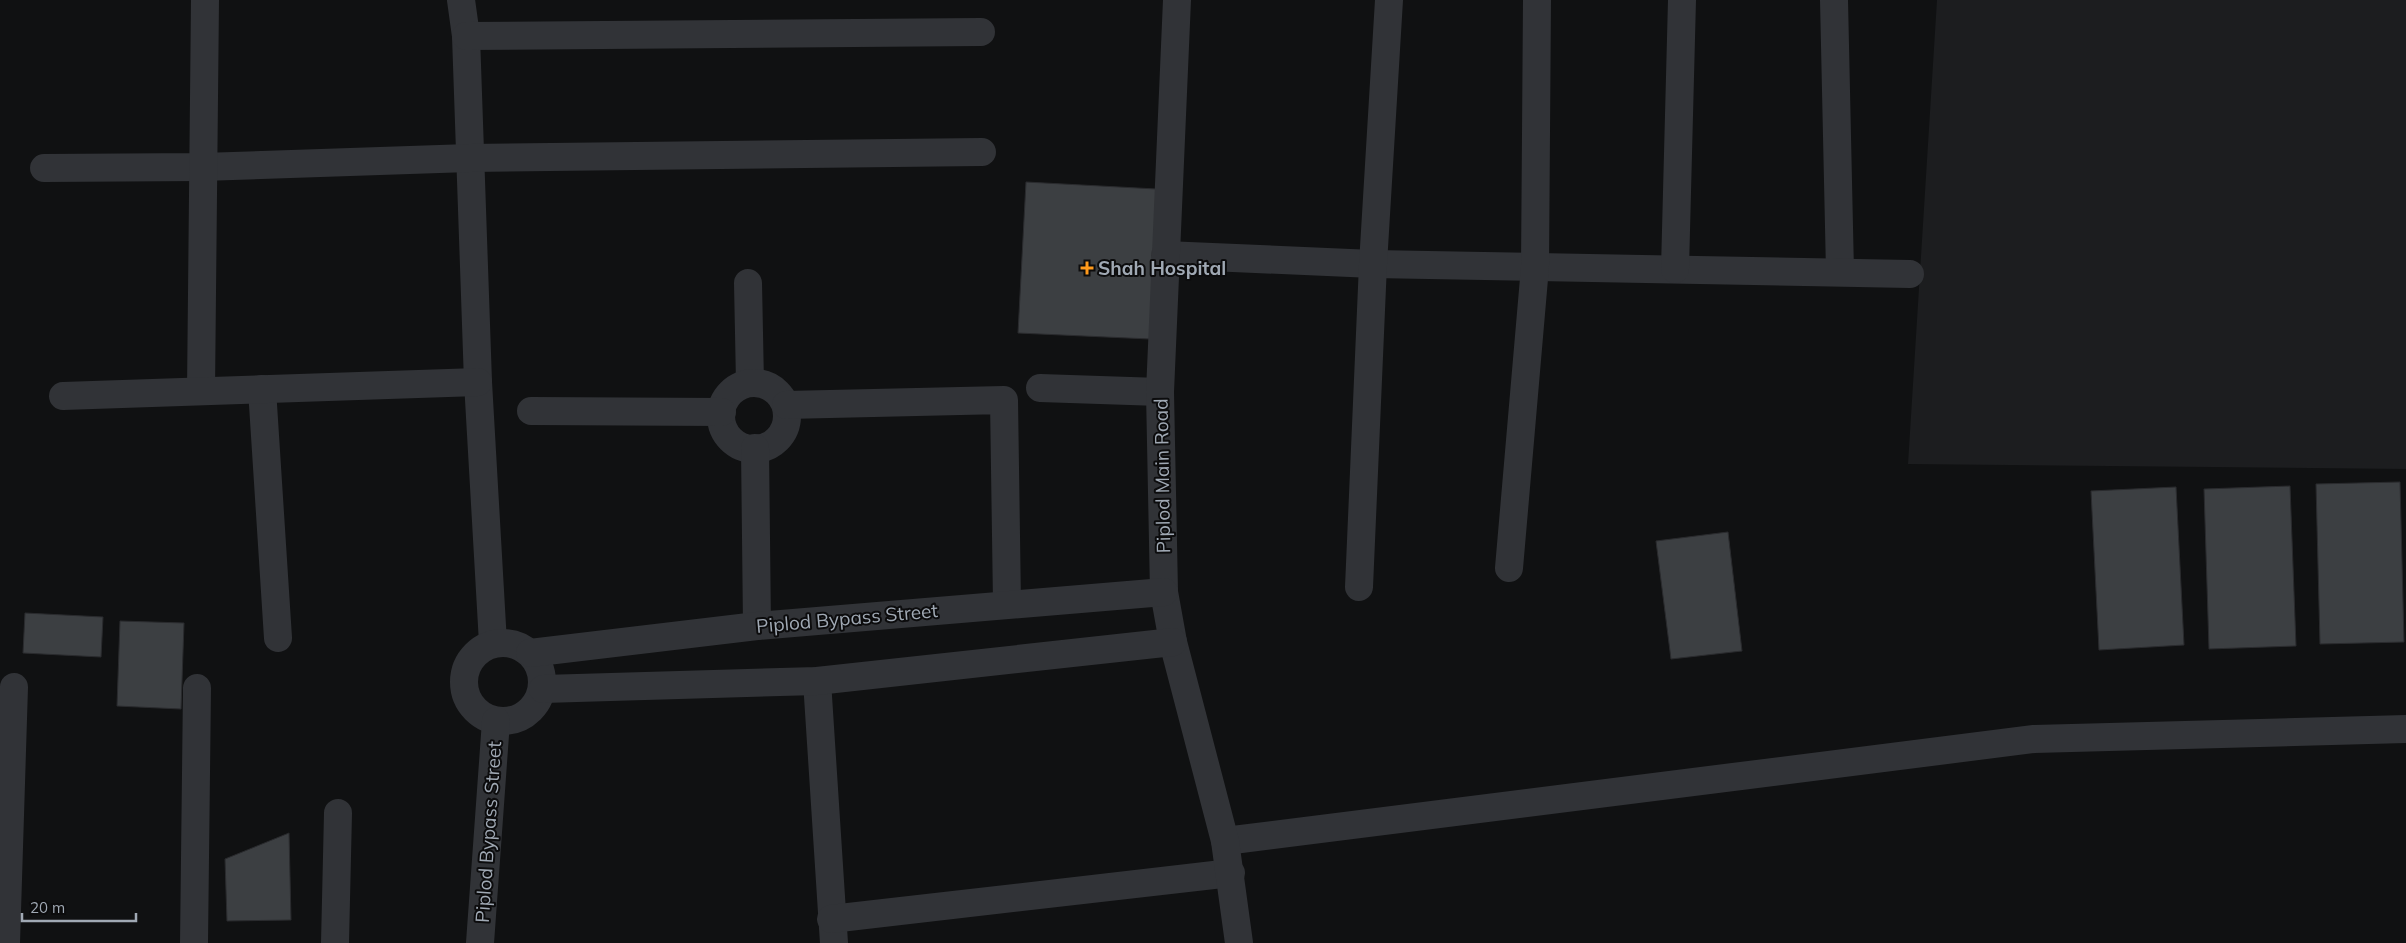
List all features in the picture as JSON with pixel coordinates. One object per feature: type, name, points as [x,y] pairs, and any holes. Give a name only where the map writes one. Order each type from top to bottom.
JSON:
[{"type":"street","points":[[201,391],[205,0]]},
{"type":"street","points":[[461,0],[466,36],[478,382],[493,643]]},
{"type":"street","name":"Piplod Main Road","points":[[1177,0],[1160,392],[1164,592],[1173,642],[1225,841],[1239,943]]},
{"type":"street","points":[[1359,587],[1373,264],[1389,0]]},
{"type":"street","points":[[1509,568],[1535,266],[1536,0]]},
{"type":"street","points":[[1675,269],[1682,0]]},
{"type":"street","points":[[1834,0],[1840,272]]},
{"type":"street","points":[[466,36],[981,32]]},
{"type":"street","points":[[44,168],[202,167],[469,158],[982,152]]},
{"type":"street","points":[[1165,255],[1373,264],[1910,274]]},
{"type":"street","points":[[748,283],[750,383]]},
{"type":"street","points":[[63,396],[478,382]]},
{"type":"street","points":[[750,383],[762,383],[772,388],[781,395],[786,405],[788,417],[786,427],[773,443],[762,448],[742,446],[732,440],[726,432],[722,412],[724,401],[731,392],[740,386],[750,383]]},
{"type":"street","points":[[1040,388],[1160,392]]},
{"type":"street","points":[[262,389],[278,638]]},
{"type":"street","points":[[786,405],[1004,400],[1006,603]]},
{"type":"street","points":[[531,411],[722,412]]},
{"type":"street","points":[[754,448],[756,626]]},
{"type":"street","name":"Piplod Bypass Street","points":[[530,653],[756,626],[1006,603],[1164,592]]},
{"type":"street","points":[[543,689],[817,681],[1173,642]]},
{"type":"street","points":[[493,643],[513,644],[530,653],[541,669],[543,689],[535,707],[518,720],[496,721],[476,712],[464,693],[464,672],[476,653],[493,643]]},
{"type":"street","points":[[817,681],[832,931],[1231,874]]},
{"type":"street","points":[[6,943],[14,686]]},
{"type":"street","points":[[194,943],[197,688]]},
{"type":"street","name":"Piplod Bypass Street","points":[[480,943],[496,721]]},
{"type":"street","points":[[1225,841],[2034,739],[2406,729]]},
{"type":"street","points":[[336,943],[338,813]]},
{"type":"shaded area","points":[[1937,0],[2406,0],[2406,469],[1908,464]]},
{"type":"building","points":[[1026,182],[1156,189],[1150,339],[1018,333]]},
{"type":"building","points":[[2400,482],[2404,642],[2320,644],[2316,484]]},
{"type":"building","points":[[2290,486],[2296,646],[2209,649],[2204,489]]},
{"type":"building","points":[[2176,487],[2184,645],[2099,650],[2091,491]]},
{"type":"building","points":[[1728,532],[1742,651],[1671,659],[1656,541]]},
{"type":"building","points":[[25,613],[103,617],[101,657],[23,653]]},
{"type":"building","points":[[120,621],[184,623],[181,709],[117,706]]},
{"type":"building","points":[[289,833],[291,920],[227,921],[225,859]]},
{"type":"place","name":"Shah Hospital","points":[[1087,268]]}]
